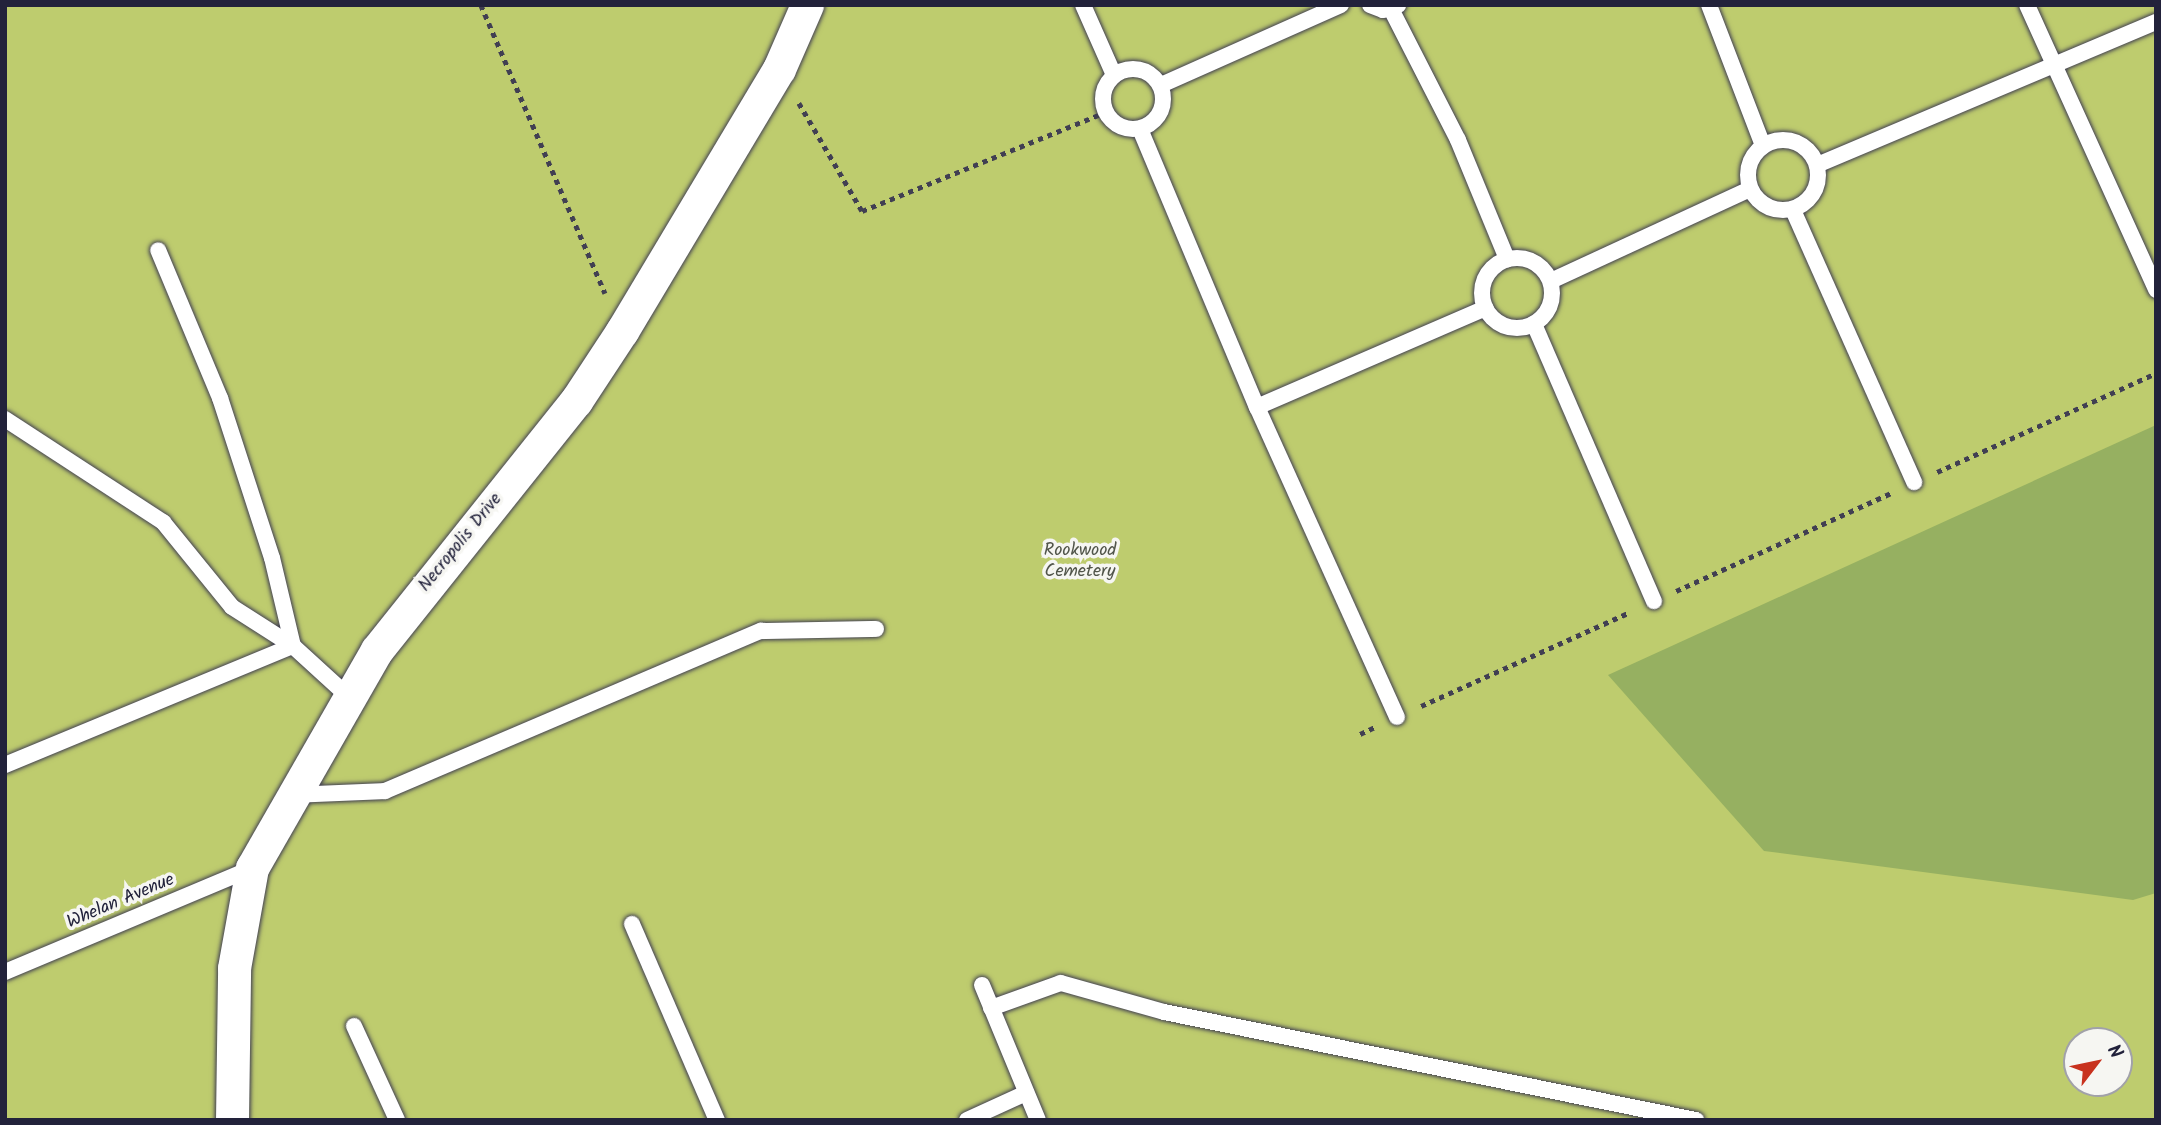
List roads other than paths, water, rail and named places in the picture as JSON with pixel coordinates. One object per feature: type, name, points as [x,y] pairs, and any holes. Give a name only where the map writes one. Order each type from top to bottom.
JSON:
[{"type":"street","name":"Necropolis Drive","points":[[232,1120],[234,968],[252,868],[291,795],[351,699],[377,649],[576,401],[622,331],[779,69],[807,5]]},
{"type":"lane","points":[[1083,5],[1114,75]]},
{"type":"lane","points":[[1161,85],[1340,5]]},
{"type":"lane","points":[[1370,5],[1395,7],[1458,140],[1507,259]]},
{"type":"lane","points":[[1709,5],[1763,145]]},
{"type":"lane","points":[[2027,5],[2156,290]]},
{"type":"lane","points":[[1817,165],[2156,22]]},
{"type":"lane","points":[[1134,68],[1161,85],[1159,116],[1140,129],[1118,125],[1106,112],[1103,93],[1114,75],[1134,68]]},
{"type":"lane","points":[[1140,129],[1257,407],[1397,717]]},
{"type":"lane","points":[[1791,141],[1817,165],[1816,189],[1793,210],[1762,204],[1750,188],[1749,164],[1763,145],[1791,141]]},
{"type":"lane","points":[[1551,281],[1750,188]]},
{"type":"lane","points":[[1793,210],[1914,482]]},
{"type":"lane","points":[[158,250],[220,398],[272,558],[293,646]]},
{"type":"lane","points":[[1507,259],[1529,260],[1551,281],[1551,303],[1534,324],[1507,327],[1486,308],[1488,274],[1507,259]]},
{"type":"lane","points":[[1257,407],[1486,308]]},
{"type":"lane","points":[[1534,324],[1654,601]]},
{"type":"lane","points":[[5,419],[163,522],[232,607],[293,646],[351,699]]},
{"type":"lane","points":[[291,795],[385,791],[761,631],[876,629]]},
{"type":"lane","points":[[5,765],[293,646]]},
{"type":"lane","name":"Whelan Avenue","points":[[5,971],[252,868]]},
{"type":"lane","points":[[632,925],[717,1120]]},
{"type":"lane","points":[[991,1008],[1061,983],[1164,1012],[1696,1120]]},
{"type":"lane","points":[[982,985],[1038,1120]]},
{"type":"lane","points":[[354,1026],[397,1120]]},
{"type":"lane","points":[[967,1120],[1026,1093]]},
{"type":"park label","name":"Rookwood Cemetery","points":[[1080,562]]}]
